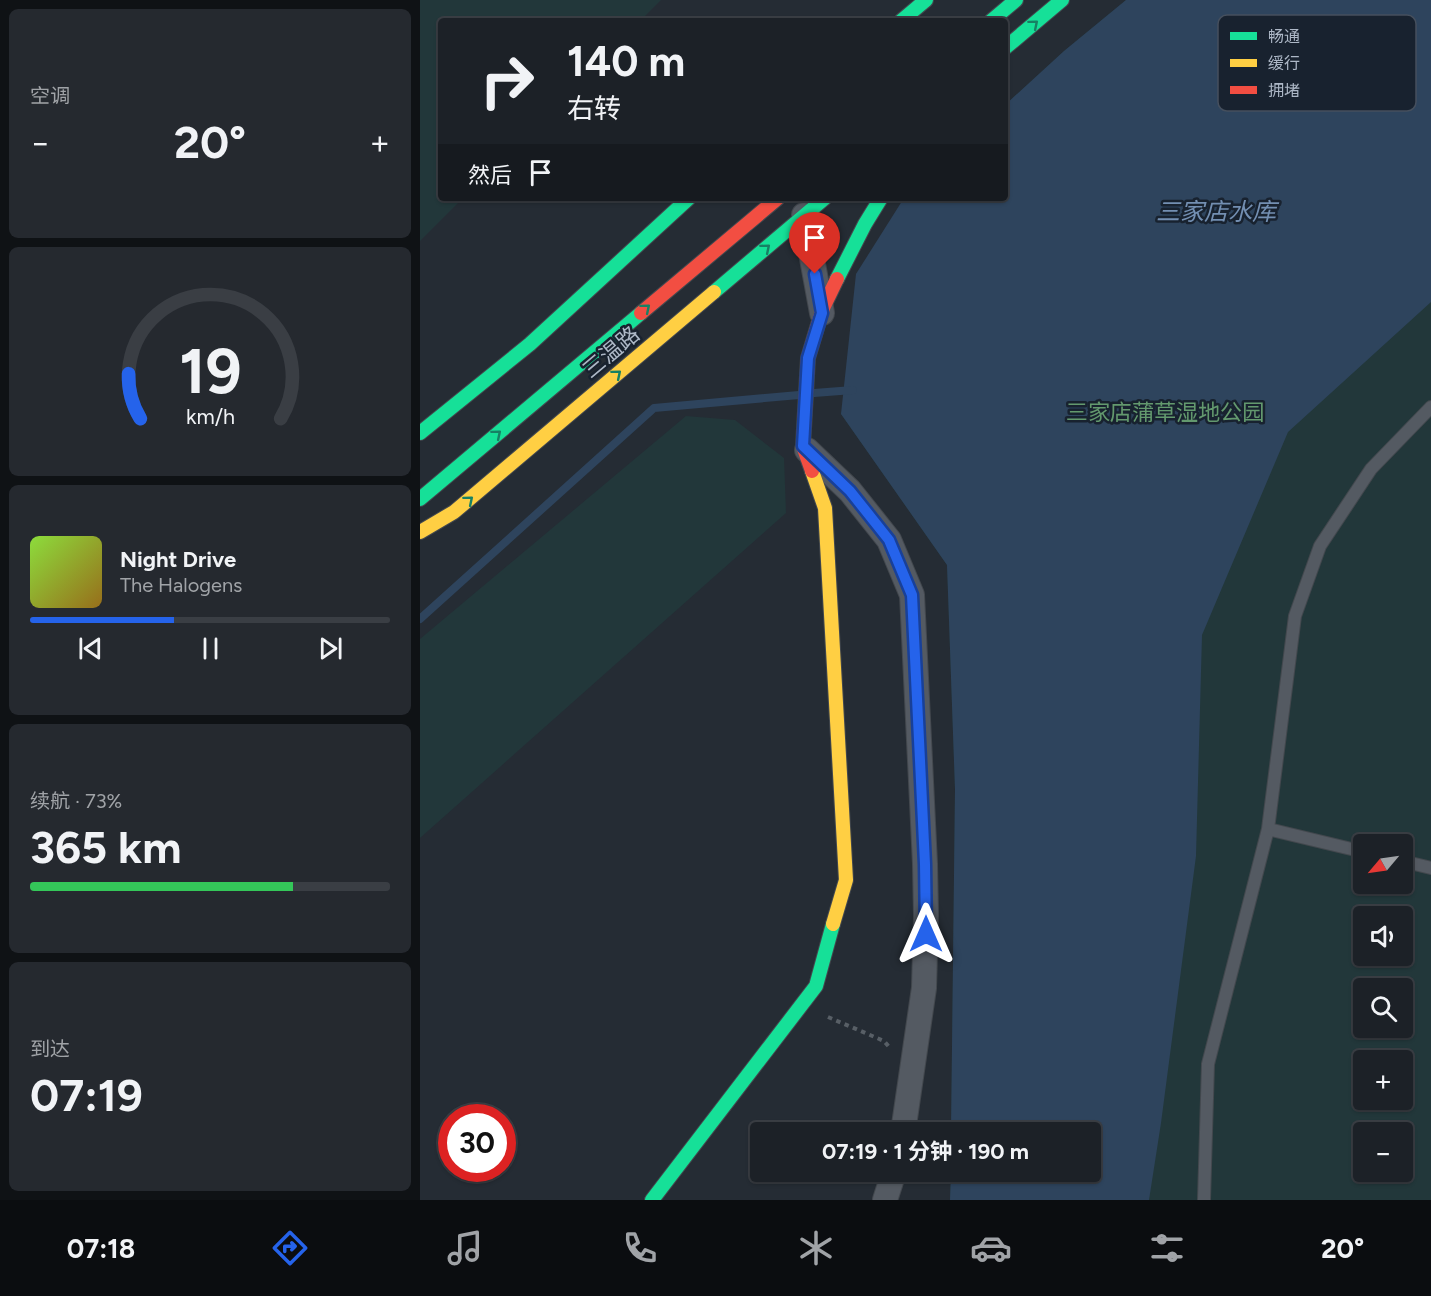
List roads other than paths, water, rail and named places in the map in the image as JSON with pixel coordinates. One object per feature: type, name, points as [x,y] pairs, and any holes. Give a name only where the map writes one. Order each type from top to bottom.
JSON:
[{"type":"main road","points":[[905,18],[926,0]]},
{"type":"main road","points":[[995,18],[1016,0]]},
{"type":"main road","points":[[1008,45],[1062,0]]},
{"type":"main road","points":[[420,424],[684,201]]},
{"type":"main road","points":[[420,433],[530,344],[685,201]]},
{"type":"main road","points":[[420,499],[774,201]]},
{"type":"main road","name":"三温路","points":[[420,532],[454,512],[821,201]]},
{"type":"main road","points":[[652,1200],[816,986],[846,880],[825,508],[803,446],[808,358],[822,313],[865,224],[879,201]]},
{"type":"street","points":[[804,215],[822,313]]},
{"type":"street","points":[[803,446],[850,491],[889,540],[912,595],[926,916],[924,988],[905,1122]]},
{"type":"street","points":[[885,1200],[891,1182]]},
{"type":"lane","points":[[1204,1200],[1209,1064],[1268,829],[1295,616],[1320,546],[1371,469],[1431,407]]},
{"type":"lane","points":[[1268,829],[1353,849]]},
{"type":"lane","points":[[1413,864],[1431,868]]},
{"type":"water","name":"三家店水库","points":[[1126,0],[1431,0],[1431,302],[1288,432],[1202,635],[1196,856],[1149,1200],[950,1200],[951,1182],[1101,1182],[1101,1122],[951,1122],[955,789],[947,565],[841,414],[856,274],[902,201],[1008,201],[1008,102],[1064,51]]},
{"type":"waterway","points":[[814,393],[853,390]]},
{"type":"waterway","points":[[420,619],[654,408],[799,395]]},
{"type":"park label","name":"三家店蒲草湿地公园","points":[[1165,412]]}]
